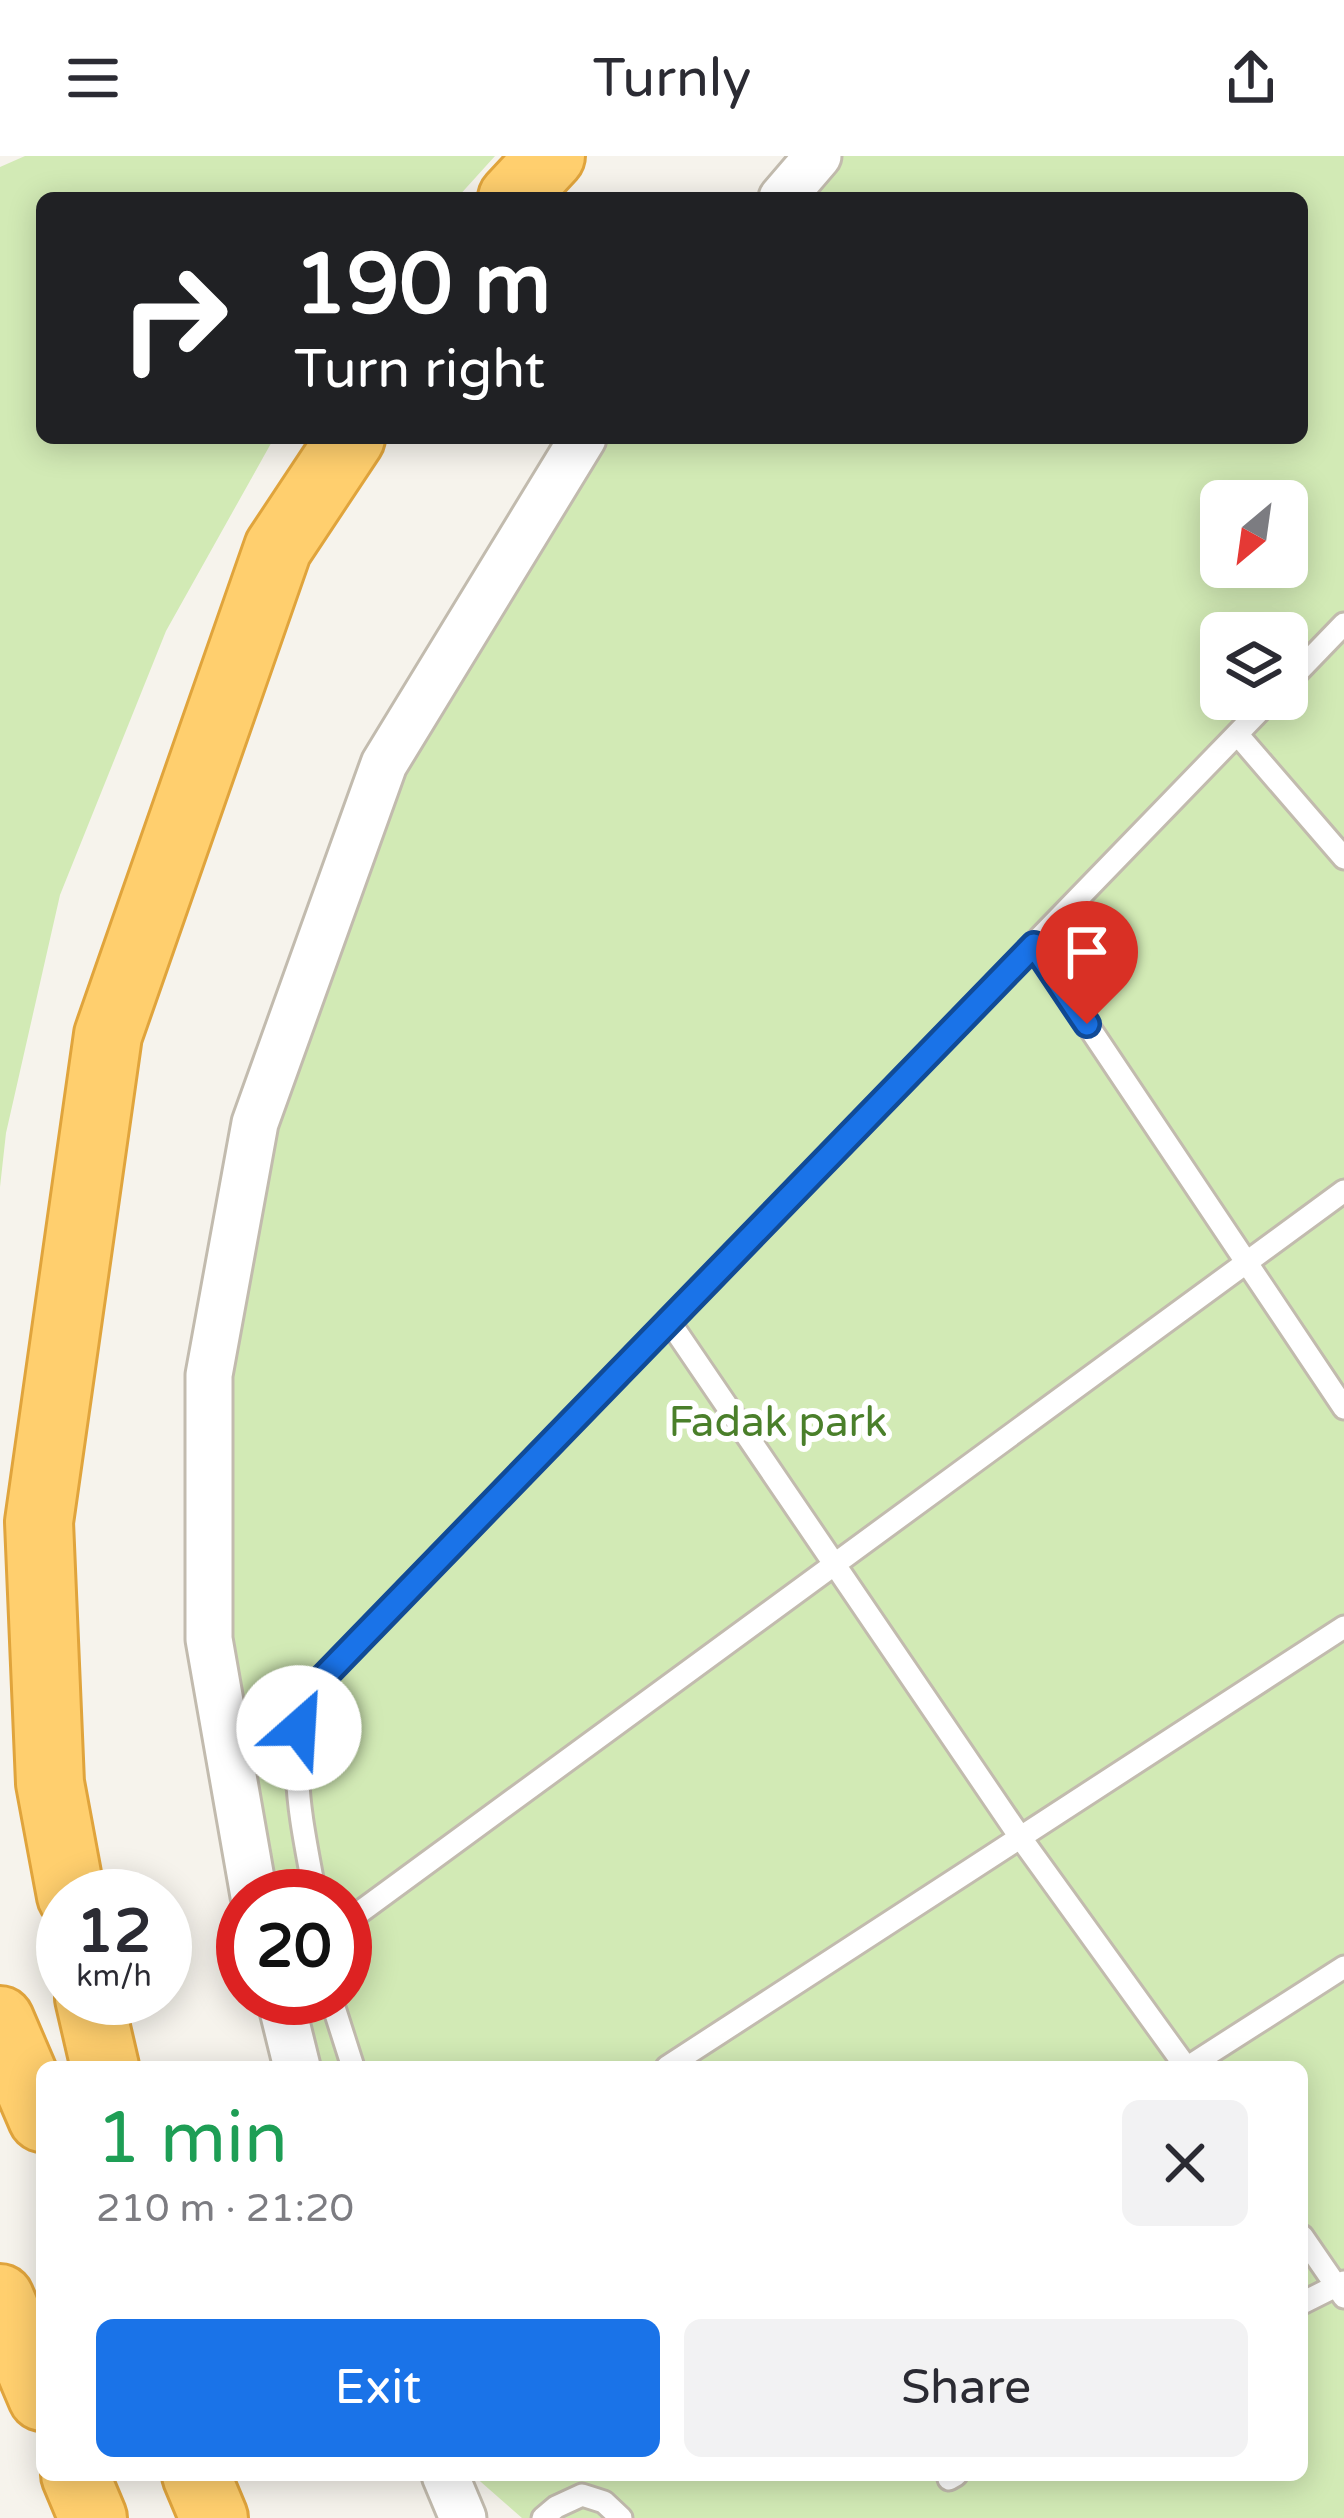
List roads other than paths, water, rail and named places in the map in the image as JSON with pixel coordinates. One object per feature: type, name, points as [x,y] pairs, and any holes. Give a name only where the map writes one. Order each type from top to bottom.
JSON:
[{"type":"highway","points":[[518,192],[551,156]]},
{"type":"highway","points":[[66,1869],[50,1783],[39,1522],[108,1035],[278,548],[346,444]]},
{"type":"highway","points":[[0,2020],[36,2104]]},
{"type":"highway","points":[[95,2025],[104,2061]]},
{"type":"highway","points":[[0,2297],[36,2383]]},
{"type":"highway","points":[[78,2481],[93,2518]]},
{"type":"highway","points":[[199,2481],[214,2518]]},
{"type":"highway","points":[[222,2481],[232,2518]]},
{"type":"street","points":[[787,192],[818,156]]},
{"type":"street","points":[[249,1869],[209,1639],[209,1375],[254,1124],[385,764],[579,444]]},
{"type":"street","points":[[287,2025],[296,2061]]},
{"type":"street","points":[[448,2481],[463,2518]]},
{"type":"lane","points":[[1308,661],[1344,624]]},
{"type":"lane","points":[[311,1869],[297,1758],[299,1728],[316,1685],[1251,720]]},
{"type":"lane","points":[[1238,734],[1344,858]]},
{"type":"lane","points":[[1034,945],[1344,1408]]},
{"type":"lane","points":[[372,1903],[1344,1191]]},
{"type":"lane","points":[[669,1322],[1020,1838],[1183,2061]]},
{"type":"lane","points":[[676,2061],[1344,1627]]},
{"type":"lane","points":[[1196,2061],[1344,1966]]},
{"type":"lane","points":[[339,2025],[350,2061]]},
{"type":"lane","points":[[1308,2244],[1341,2288],[1308,2301]]},
{"type":"lane","points":[[543,2518],[582,2495],[604,2502],[621,2518]]},
{"type":"park label","name":"Fadak park","points":[[778,1421]]}]
